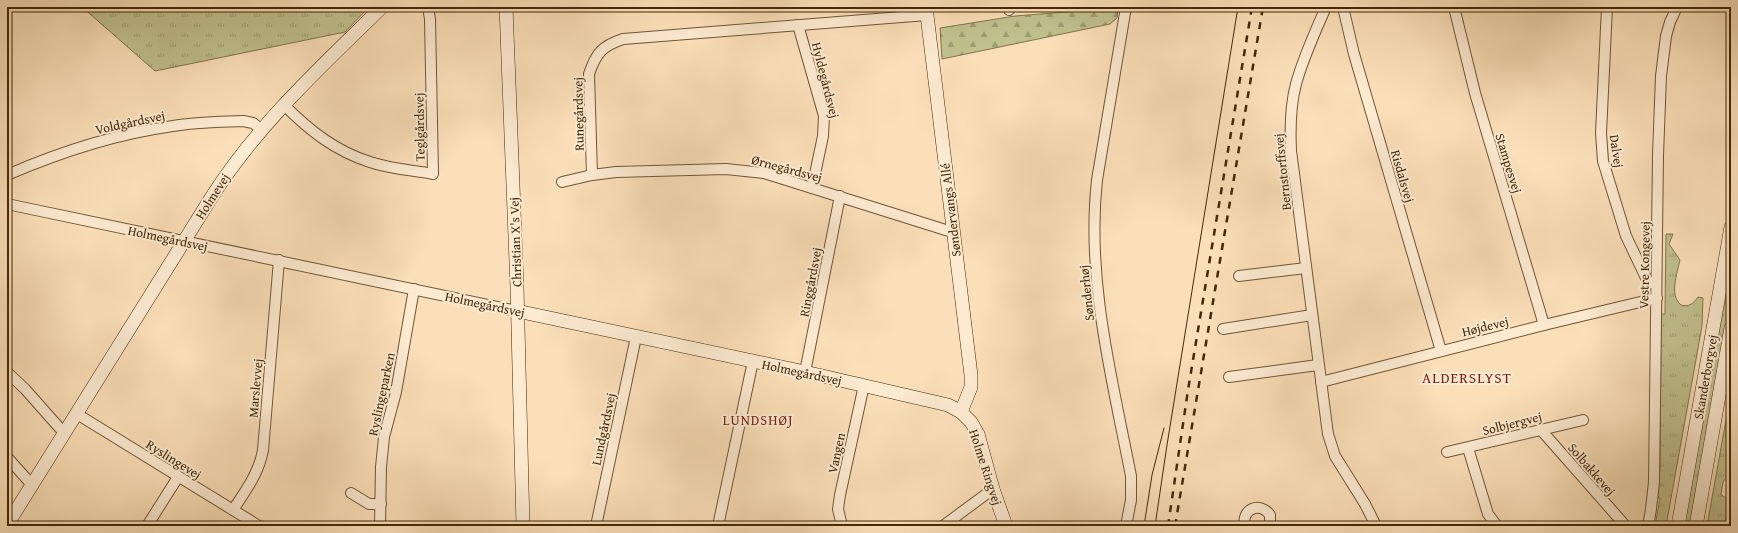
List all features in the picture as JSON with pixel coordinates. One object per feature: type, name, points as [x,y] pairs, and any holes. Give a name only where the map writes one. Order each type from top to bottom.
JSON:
[{"type":"street","name":"Holmevej","points":[[7,525],[216,189],[262,130],[284,105],[382,7]]},
{"type":"street","name":"Teglgårdsvej","points":[[284,105],[324,140],[341,151],[371,163],[433,174],[430,19],[428,7]]},
{"type":"street","name":"Christian X's Vej","points":[[506,7],[523,526]]},
{"type":"street","name":"Sønderhøj","points":[[1126,7],[1094,202],[1094,241],[1099,312],[1132,476],[1131,500],[1126,526]]},
{"type":"street","name":"Bernstorffsvej","points":[[1326,7],[1302,64],[1295,85],[1290,129],[1291,151],[1328,434],[1335,456],[1365,504],[1376,526]]},
{"type":"street","name":"Risdalsvej","points":[[1343,7],[1354,54],[1441,351]]},
{"type":"street","name":"Stampesvej","points":[[1454,7],[1475,93],[1544,325]]},
{"type":"street","name":"Dalvej","points":[[1607,7],[1601,132],[1603,161],[1626,236],[1646,280],[1650,283],[1656,284]]},
{"type":"street","name":"Vestre Kongevej","points":[[1648,526],[1654,482],[1658,155],[1661,76],[1666,36],[1670,22],[1677,7]]},
{"type":"street","name":"Runegårdsvej","points":[[592,175],[589,74],[593,61],[599,51],[611,43],[622,39],[798,25],[926,11]]},
{"type":"street","name":"Søndervangs Allé","points":[[926,11],[952,232],[971,375],[971,387],[961,412]]},
{"type":"street","name":"Hyldegårdsvej","points":[[798,25],[824,116],[823,136],[812,188]]},
{"type":"street","name":"Voldgårdsvej","points":[[7,175],[41,160],[88,144],[131,133],[174,126],[242,121],[253,123],[262,130]]},
{"type":"street","name":"Ørnegårdsvej","points":[[562,182],[592,175],[624,172],[726,169],[745,170],[764,173],[952,232]]},
{"type":"street","name":"Ringgårdsvej","points":[[806,372],[840,196]]},
{"type":"street","name":"Holmegårdsvej","points":[[7,204],[806,372],[939,402],[961,412]]},
{"type":"street","name":"Skanderborgvej","points":[[1678,526],[1730,236]]},
{"type":"street","name":"Marslevvej","points":[[233,510],[255,476],[261,463],[279,260]]},
{"type":"street","points":[[1239,276],[1306,268]]},
{"type":"street","name":"Ryslingeparken","points":[[380,526],[381,467],[384,437],[396,392],[414,289]]},
{"type":"street","name":"Højdevej","points":[[1321,382],[1656,298]]},
{"type":"street","points":[[1223,329],[1312,315]]},
{"type":"street","name":"Skanderborgvej","points":[[1696,526],[1731,328]]},
{"type":"street","name":"Lundgårdsvej","points":[[596,526],[636,337]]},
{"type":"street","points":[[718,526],[753,361]]},
{"type":"street","points":[[1229,377],[1318,365]]},
{"type":"street","points":[[7,372],[26,389],[64,433]]},
{"type":"street","name":"Vangen","points":[[842,526],[838,509],[840,496],[864,385]]},
{"type":"street","name":"Holme Ringvej","points":[[961,412],[971,422],[978,434],[993,489],[1006,526]]},
{"type":"street","name":"Ryslingevej","points":[[77,414],[259,526]]},
{"type":"street","name":"Solbjergvej","points":[[1447,452],[1583,420]]},
{"type":"street","name":"Solbakkevej","points":[[1541,430],[1623,523],[1624,526]]},
{"type":"street","points":[[1468,448],[1488,514],[1497,526]]},
{"type":"street","points":[[7,457],[32,485]]},
{"type":"street","points":[[147,526],[178,477]]},
{"type":"street","points":[[943,526],[993,489]]},
{"type":"street","points":[[351,493],[369,504],[381,504]]},
{"type":"street","points":[[1245,526],[1244,521],[1247,512],[1250,509],[1260,507],[1270,515],[1270,526]]},
{"type":"green space","points":[[82,7],[365,7],[367,9],[345,32],[155,71]]},
{"type":"green space","points":[[1118,8],[1117,18],[1110,24],[942,59],[940,28],[1015,16]]},
{"type":"green space","points":[[1666,234],[1673,234],[1669,244],[1680,260],[1675,284],[1675,296],[1677,301],[1684,306],[1691,304],[1698,297],[1703,298],[1702,326],[1666,526],[1655,526],[1660,498],[1657,497],[1660,469],[1661,314],[1665,314]]},
{"type":"green space","points":[[1731,258],[1731,299],[1690,526],[1683,526]]},
{"type":"green space","points":[[1731,392],[1731,449],[1728,456],[1731,463],[1731,479],[1726,478],[1723,482],[1721,494],[1724,497],[1731,498],[1731,501],[1724,526],[1707,526]]},
{"type":"tram line","points":[[1155,526],[1238,7]]},
{"type":"tram line","points":[[1144,526],[1152,475],[1164,428]]},
{"type":"railway","points":[[1168,526],[1188,390],[1252,7]]},
{"type":"railway","points":[[1175,526],[1263,7]]},
{"type":"district","name":"ALDERSLYST","points":[[1467,378]]},
{"type":"district","name":"LUNDSHØJ","points":[[758,420]]}]
